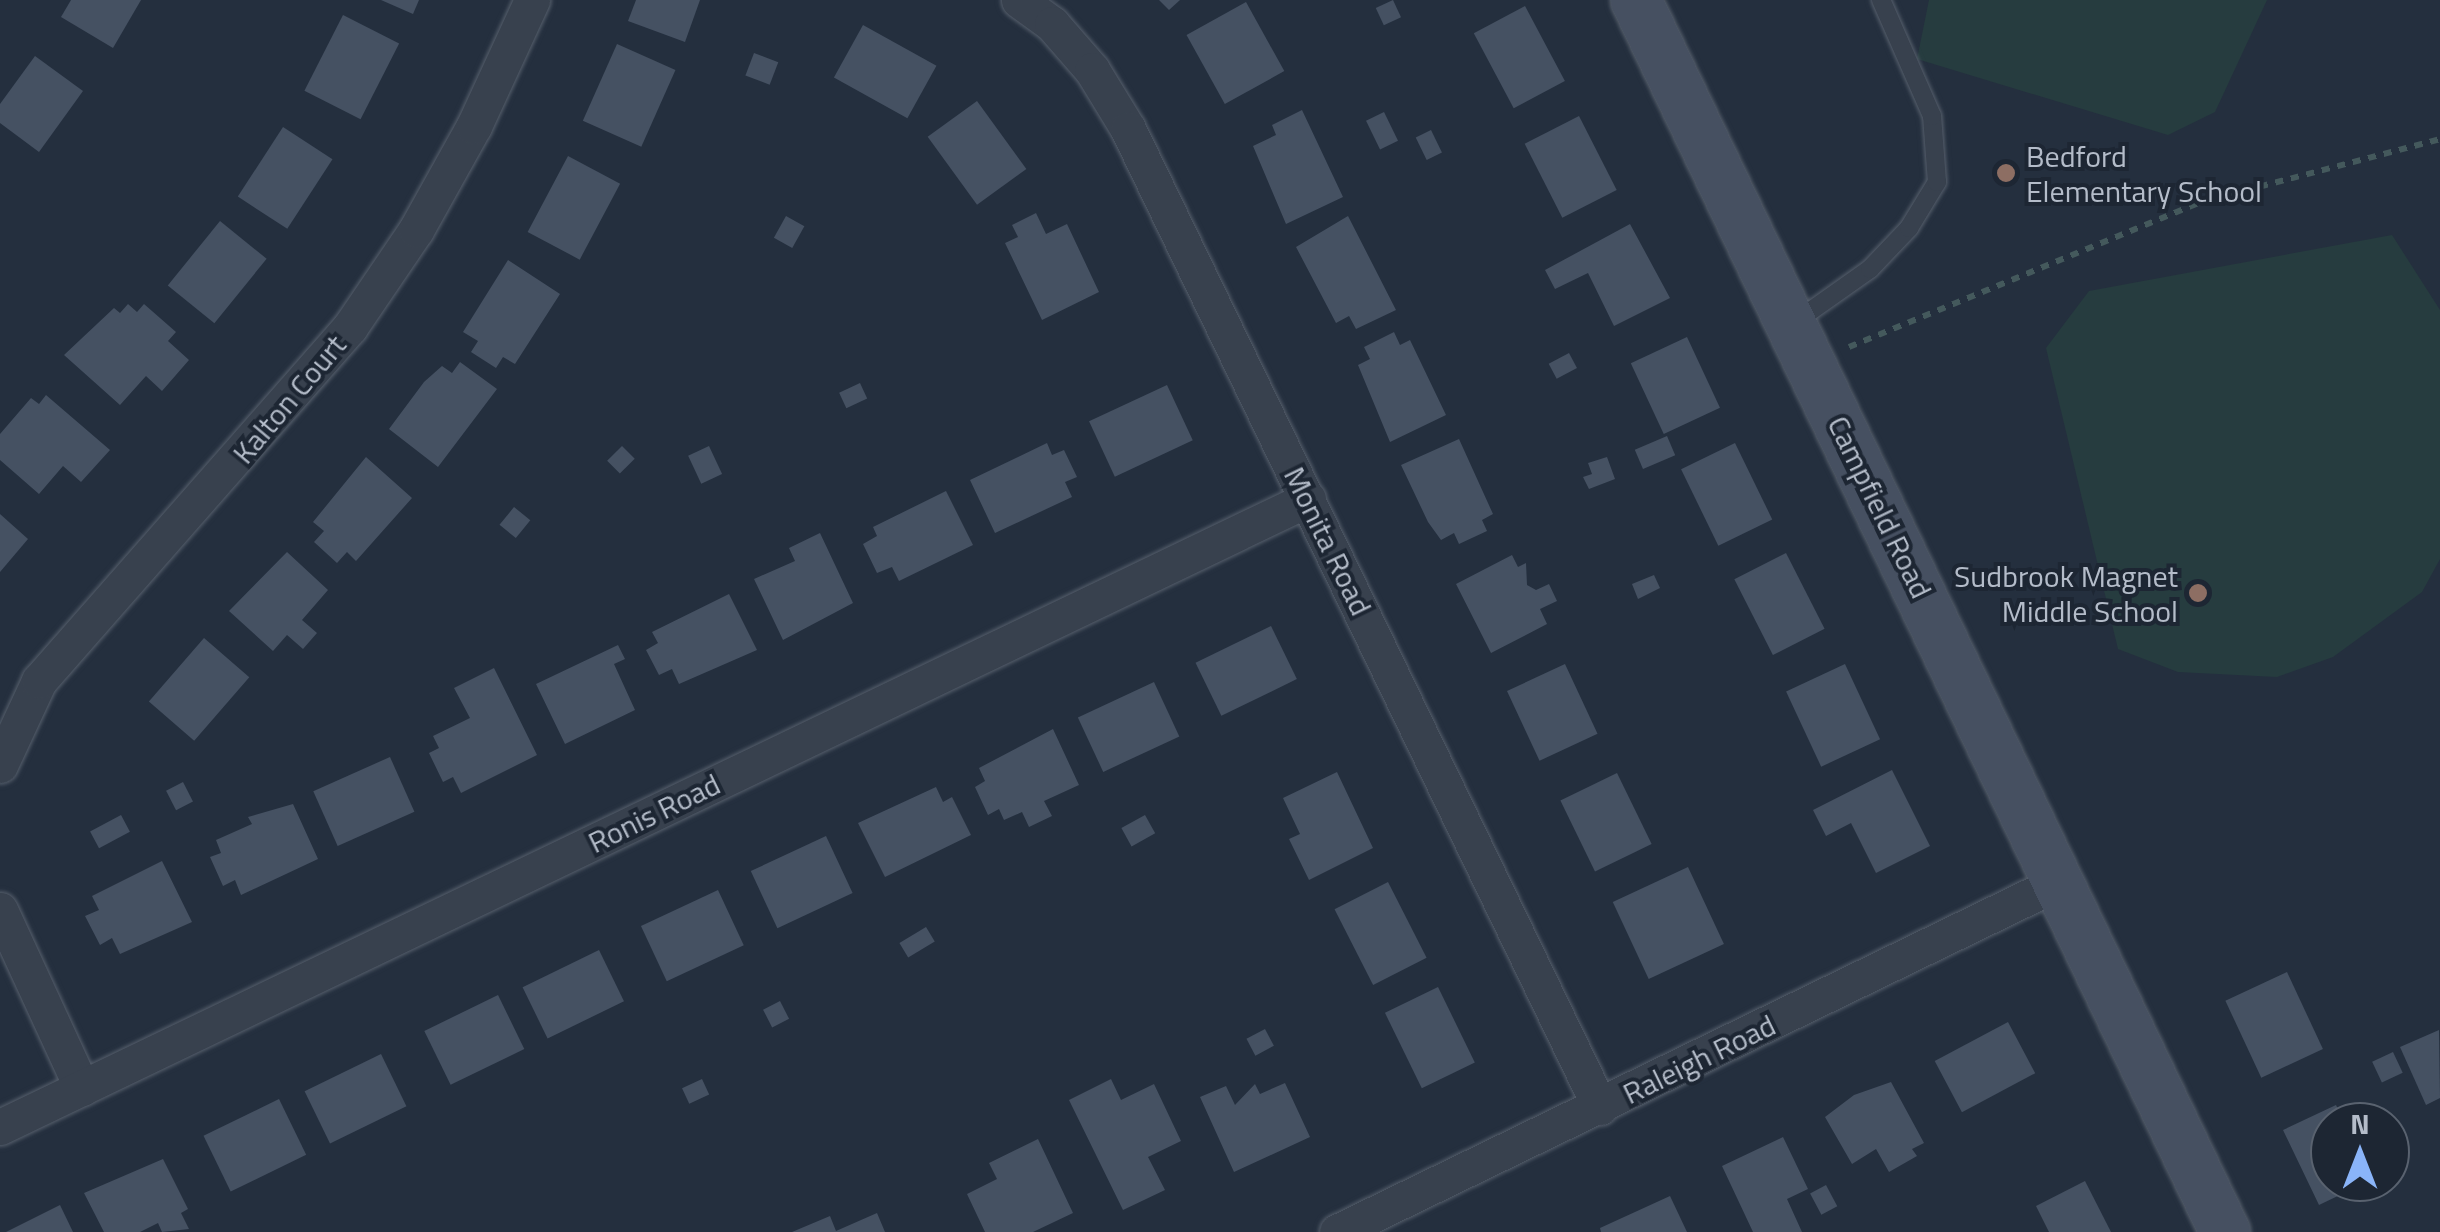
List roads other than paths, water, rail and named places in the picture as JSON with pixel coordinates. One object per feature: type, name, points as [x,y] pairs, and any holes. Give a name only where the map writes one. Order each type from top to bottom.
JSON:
[{"type":"street","name":"Kalton Court","points":[[0,765],[39,681],[350,327],[455,160],[532,0]]},
{"type":"street","name":"Monita Road","points":[[1019,0],[1052,24],[1092,70],[1128,129],[1600,1107]]},
{"type":"street","name":"Campfield Road","points":[[1636,0],[2225,1232]]},
{"type":"street","name":"Ronis Road","points":[[0,1127],[1308,500]]},
{"type":"street","name":"Raleigh Road","points":[[1337,1232],[2060,882]]},
{"type":"street","points":[[0,910],[82,1088]]},
{"type":"lane","points":[[1801,344],[1909,228],[1936,182],[1932,116],[1882,0]]},
{"type":"place","name":"Bedford Elementary School","points":[[2006,173]]},
{"type":"place","name":"Sudbrook Magnet Middle School","points":[[2198,593]]}]
